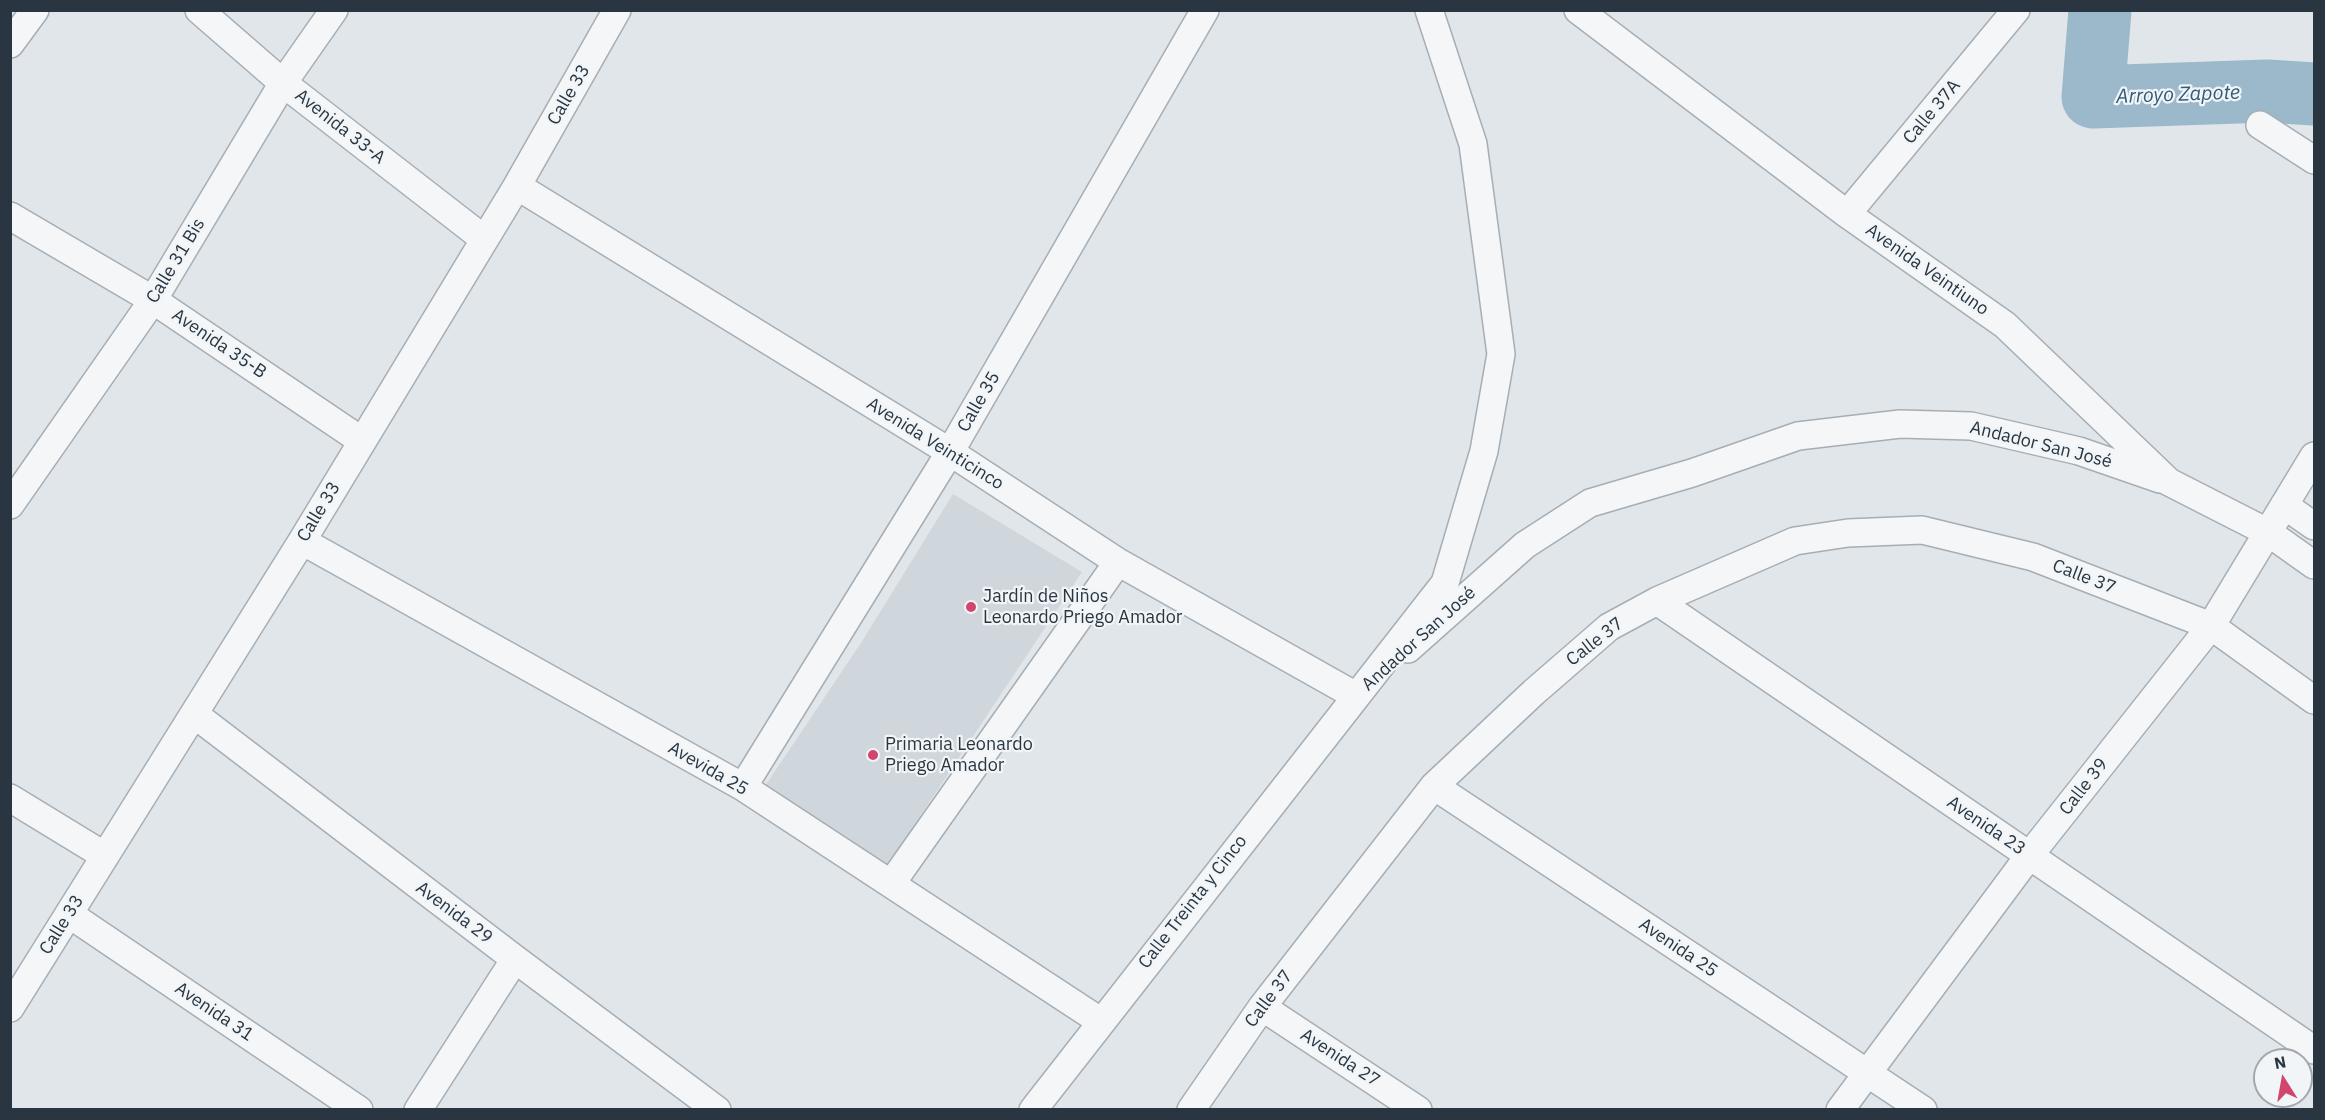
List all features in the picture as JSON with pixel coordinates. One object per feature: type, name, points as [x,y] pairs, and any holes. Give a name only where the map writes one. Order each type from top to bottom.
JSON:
[{"type":"street","points":[[10,44],[35,10]]},
{"type":"street","name":"Avenida 33-A","points":[[199,10],[284,83],[484,239]]},
{"type":"street","name":"Calle 31 Bis","points":[[10,506],[153,300],[284,83],[334,10]]},
{"type":"street","name":"Calle 33","points":[[10,1008],[302,541],[517,186],[617,10]]},
{"type":"street","name":"Calle 35","points":[[743,788],[950,452],[1205,10]]},
{"type":"street","name":"Andador San José","points":[[1356,696],[1444,583],[1485,451],[1501,354],[1473,144],[1429,10]]},
{"type":"street","name":"Avenida Veintiuno","points":[[1578,10],[1847,214],[2004,325],[2169,482],[2269,533],[2314,565]]},
{"type":"street","name":"Calle 37A","points":[[1847,214],[2016,10]]},
{"type":"street","points":[[2260,125],[2314,160]]},
{"type":"street","name":"Avenida Veinticinco","points":[[517,186],[950,452],[1118,562],[1356,696]]},
{"type":"street","name":"Avenida 35-B","points":[[10,216],[153,300],[362,441]]},
{"type":"street","name":"Andador San José","points":[[1356,696],[1525,545],[1590,503],[1692,474],[1798,436],[1850,428],[1900,424],[1971,426],[2079,451],[2169,482]]},
{"type":"street","name":"Calle 39","points":[[1840,1110],[2029,856],[2211,626],[2314,456]]},
{"type":"street","points":[[2284,505],[2314,526]]},
{"type":"street","name":"Calle 37","points":[[1191,1110],[1262,1007],[1434,786],[1534,692],[1609,627],[1657,601],[1795,541],[1848,533],[1922,530],[2033,557],[2211,626]]},
{"type":"street","name":"Avevida 25","points":[[302,541],[743,788],[1100,1021]]},
{"type":"street","points":[[891,884],[1118,562]]},
{"type":"street","name":"Avenida 23","points":[[1657,601],[2314,1050]]},
{"type":"street","points":[[2211,626],[2314,700]]},
{"type":"street","name":"Calle Treinta y Cinco","points":[[1033,1110],[1100,1021],[1356,696]]},
{"type":"street","name":"Avenida 29","points":[[194,714],[717,1110]]},
{"type":"street","name":"Avenida 25","points":[[1434,786],[1923,1110]]},
{"type":"street","points":[[10,798],[105,856]]},
{"type":"street","name":"Avenida 31","points":[[69,914],[359,1110]]},
{"type":"street","points":[[418,1110],[515,959]]},
{"type":"street","name":"Avenida 27","points":[[1262,1007],[1418,1110]]},
{"type":"shaded area","points":[[953,494],[1082,572],[887,866],[763,789],[861,643]]},
{"type":"waterway","name":"Arroyo Zapote","points":[[2100,10],[2093,97],[2267,91],[2314,94]]},
{"type":"place","name":"Jardín de Niños Leonardo Priego Amador","points":[[971,607]]},
{"type":"place","name":"Primaria Leonardo Priego Amador","points":[[873,755]]}]
